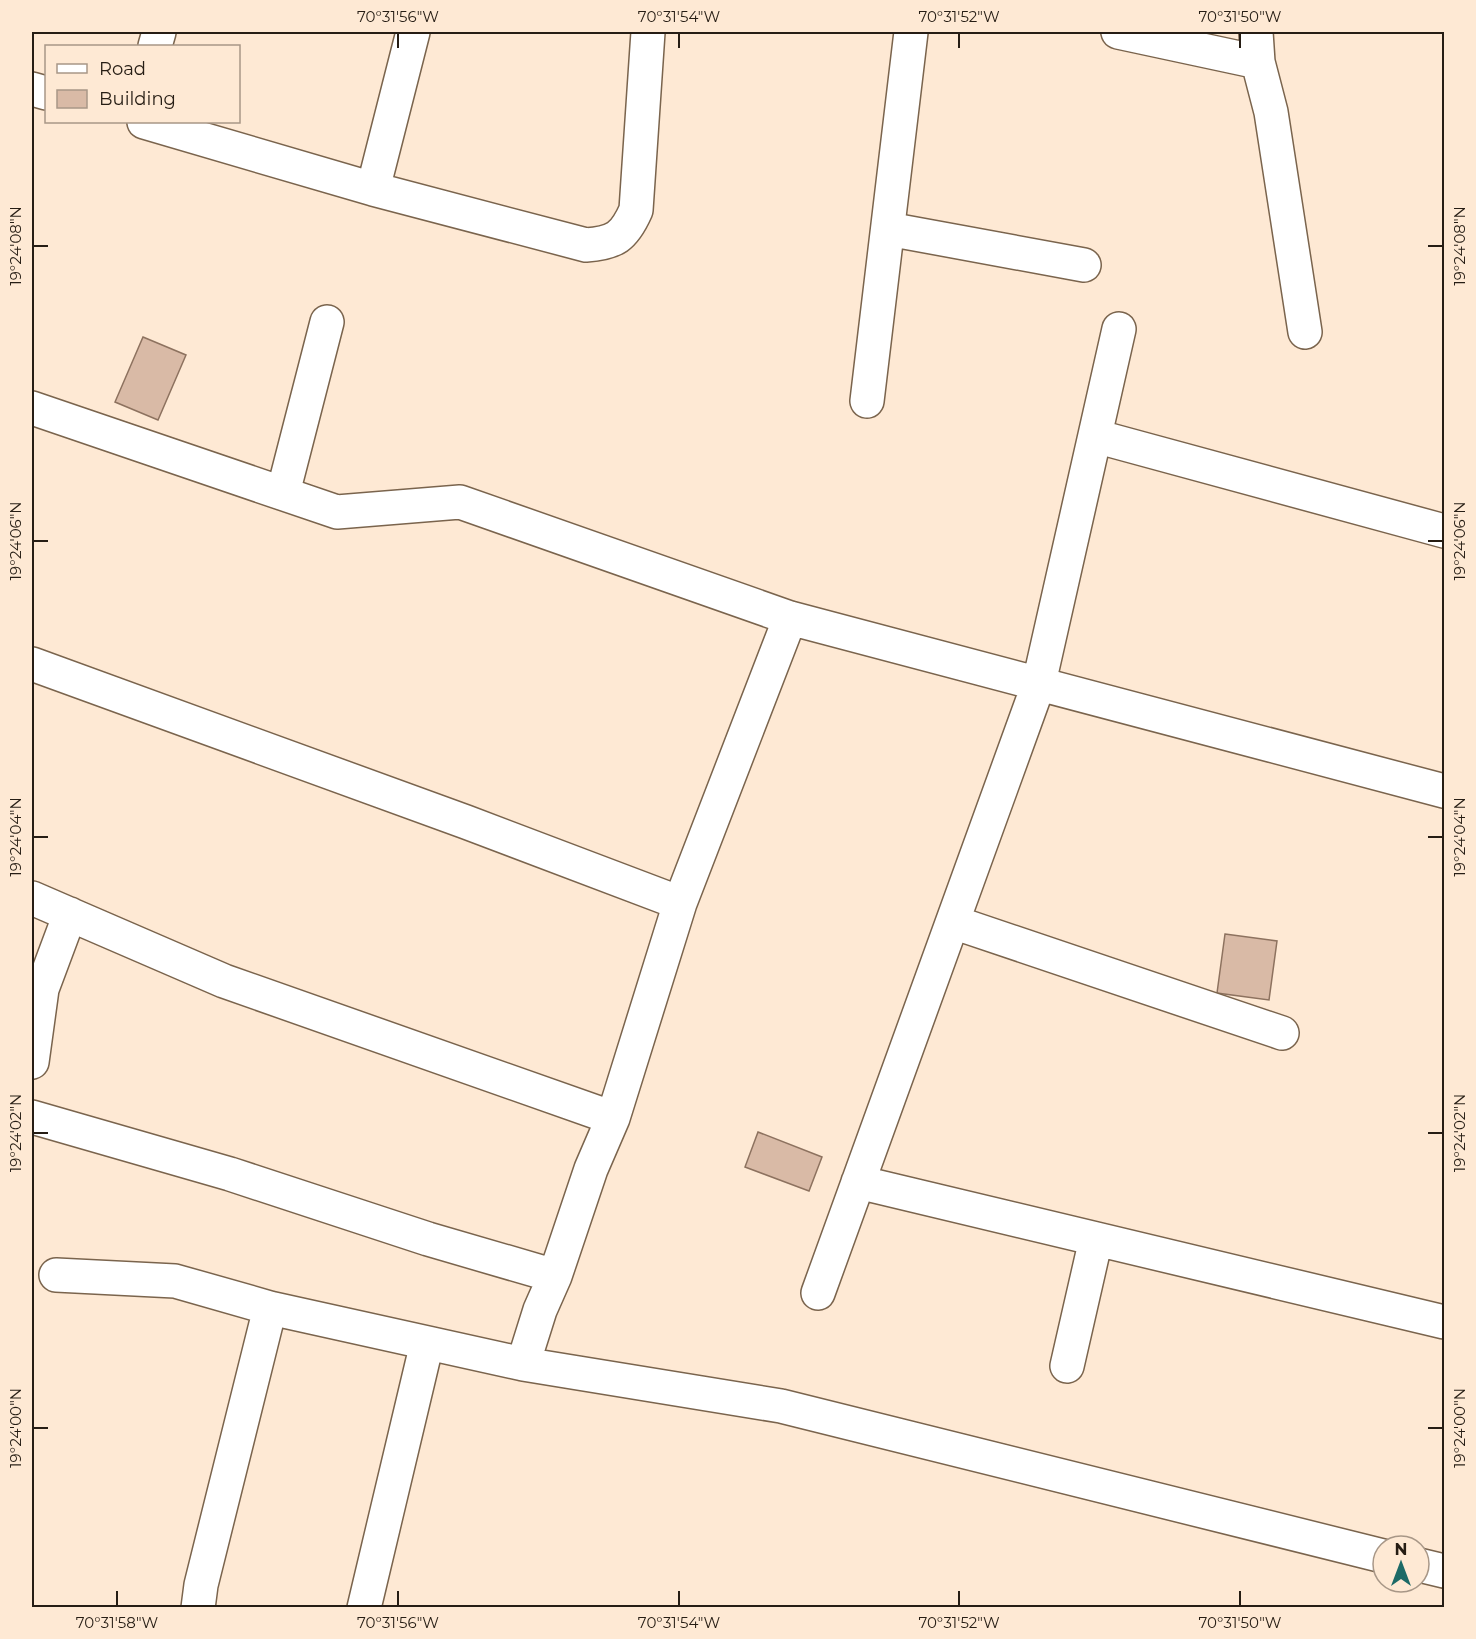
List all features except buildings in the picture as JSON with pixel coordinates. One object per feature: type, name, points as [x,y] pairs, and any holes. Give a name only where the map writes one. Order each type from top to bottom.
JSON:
[{"type":"street","points":[[373,189],[413,32]]},
{"type":"street","points":[[147,123],[373,189],[585,245],[602,244],[619,237],[629,225],[636,210],[648,32]]},
{"type":"street","points":[[867,401],[911,32]]},
{"type":"street","points":[[1118,32],[1257,46],[1271,112],[1305,332]]},
{"type":"street","points":[[888,229],[1084,265]]},
{"type":"street","points":[[283,493],[327,322]]},
{"type":"street","points":[[818,1293],[1039,683],[1119,329]]},
{"type":"street","points":[[32,408],[337,512],[460,502],[790,618],[1444,791]]},
{"type":"street","points":[[1095,436],[1444,531]]},
{"type":"street","points":[[523,1364],[591,1169],[613,1118],[680,903],[790,618]]},
{"type":"street","points":[[32,664],[466,822],[680,903]]},
{"type":"street","points":[[32,898],[224,981],[613,1118]]},
{"type":"street","points":[[32,1062],[42,989],[70,914]]},
{"type":"street","points":[[953,922],[1282,1034]]},
{"type":"street","points":[[32,1117],[230,1174],[428,1239],[555,1276]]},
{"type":"street","points":[[858,1182],[1444,1322]]},
{"type":"street","points":[[1067,1366],[1096,1239]]},
{"type":"street","points":[[56,1275],[175,1281],[270,1308],[523,1364],[782,1406],[1371,1553]]},
{"type":"street","points":[[198,1608],[201,1586],[270,1308]]},
{"type":"street","points":[[364,1608],[428,1343]]}]
